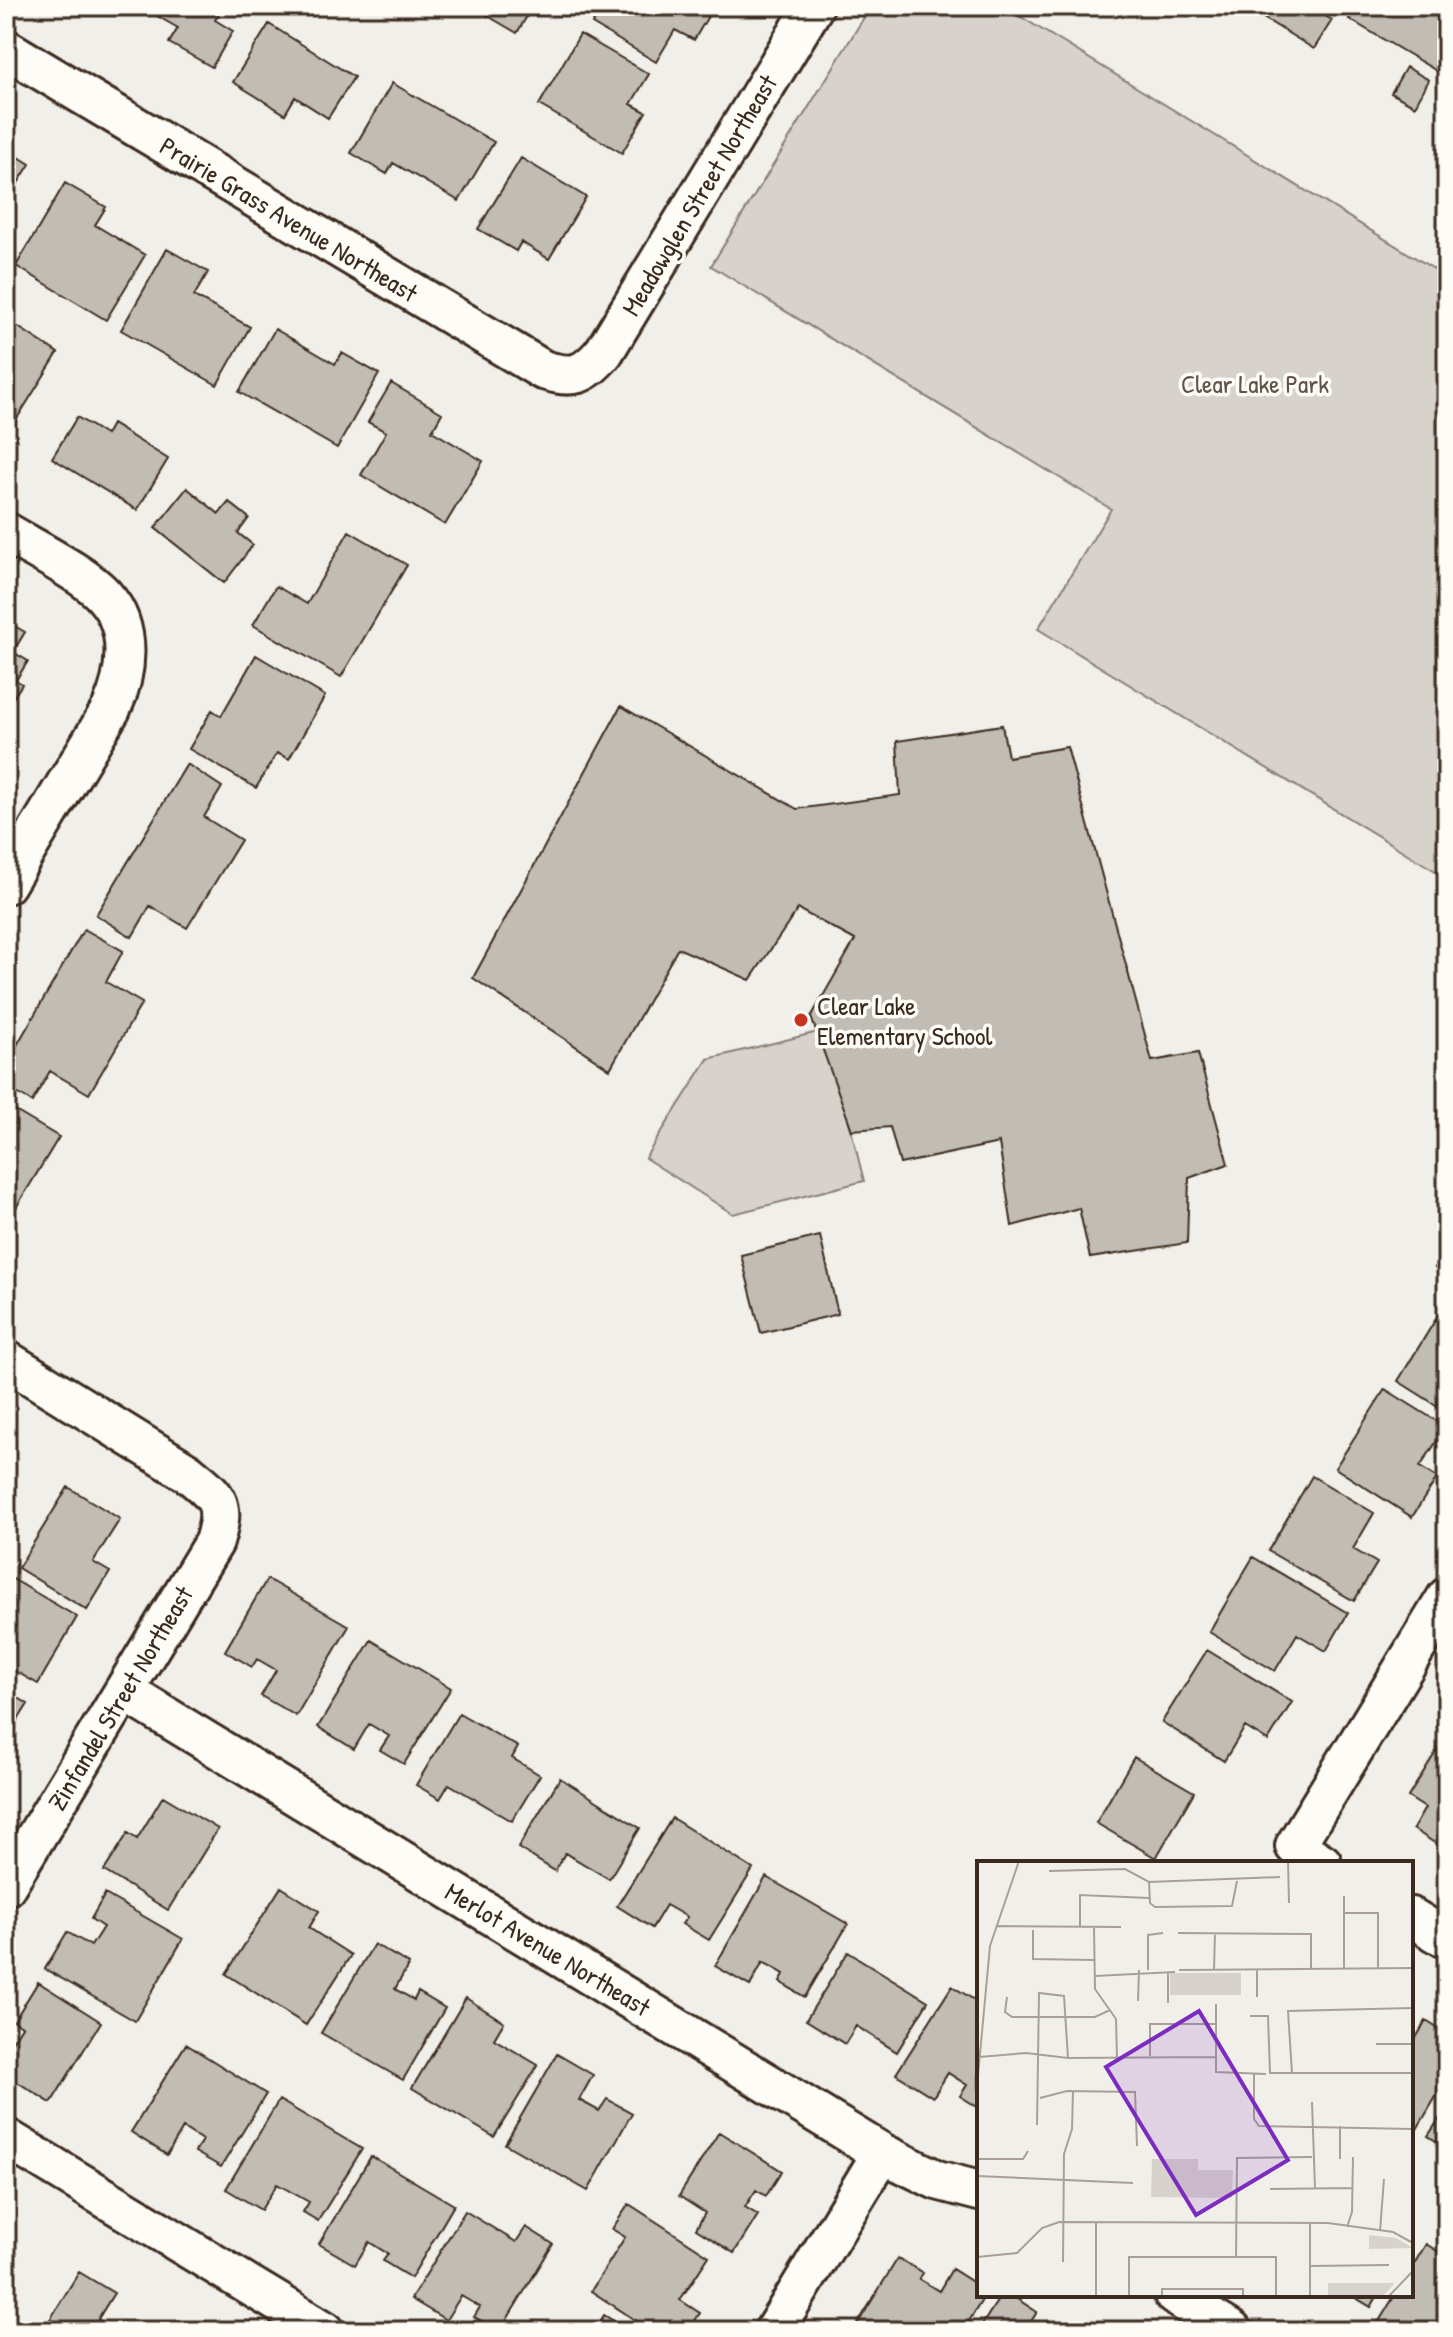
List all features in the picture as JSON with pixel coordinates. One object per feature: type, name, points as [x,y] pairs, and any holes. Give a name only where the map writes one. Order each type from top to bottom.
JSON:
[{"type":"street","name":"Meadowglen Street Northeast","points":[[576,375],[592,367],[604,352],[814,6]]},
{"type":"street","name":"Prairie Grass Avenue Northeast","points":[[6,49],[543,370],[562,376],[576,375]]},
{"type":"street","points":[[6,532],[91,584],[106,597],[121,628],[125,653],[121,687],[111,709],[6,884]]},
{"type":"street","name":"Zinfandel Street Northeast","points":[[6,1360],[187,1472],[212,1492],[221,1506],[214,1542],[6,1886]]},
{"type":"street","points":[[1308,1855],[1447,1597]]},
{"type":"street","name":"Merlot Avenue Northeast","points":[[124,1691],[882,2153],[937,2180],[977,2190]]},
{"type":"street","points":[[1413,1918],[1447,1939]]},
{"type":"street","points":[[6,2138],[325,2331]]},
{"type":"street","points":[[774,2331],[882,2153]]},
{"type":"street","points":[[1177,2297],[1232,2331]]},
{"type":"green space","name":"Clear Lake Park","points":[[871,6],[1003,6],[1447,277],[1447,878],[1038,629],[1111,509],[711,266]]},
{"type":"green space","points":[[826,1030],[864,1181],[733,1214],[645,1158],[708,1059]]},
{"type":"building","points":[[140,6],[223,6],[215,20],[233,31],[212,67],[169,43],[178,28]]},
{"type":"building","points":[[471,6],[533,6],[517,33]]},
{"type":"building","points":[[603,6],[714,6],[694,40],[675,30],[656,62],[592,24]]},
{"type":"building","points":[[1244,6],[1327,6],[1322,14],[1332,20],[1314,49]]},
{"type":"building","points":[[1357,6],[1447,6],[1447,77],[1349,19]]},
{"type":"building","points":[[269,24],[354,77],[328,118],[295,97],[285,114],[233,82]]},
{"type":"building","points":[[580,34],[649,74],[631,104],[646,112],[622,153],[539,105]]},
{"type":"building","points":[[1406,67],[1429,80],[1415,106],[1391,93]]},
{"type":"building","points":[[392,83],[494,142],[459,201],[393,163],[387,174],[351,153]]},
{"type":"building","points":[[6,149],[30,164],[6,202]]},
{"type":"building","points":[[521,158],[586,197],[549,259],[521,242],[516,251],[478,229]]},
{"type":"building","points":[[65,183],[106,207],[95,225],[145,255],[106,320],[16,266]]},
{"type":"building","points":[[167,249],[208,272],[194,296],[250,327],[217,385],[121,330]]},
{"type":"building","points":[[6,319],[58,353],[6,436]]},
{"type":"building","points":[[275,329],[335,364],[342,353],[379,374],[337,448],[239,392]]},
{"type":"building","points":[[391,383],[442,413],[432,431],[483,461],[445,525],[361,475],[386,432],[368,422]]},
{"type":"building","points":[[77,417],[106,435],[112,424],[168,459],[137,510],[52,458]]},
{"type":"building","points":[[187,488],[219,514],[229,502],[249,518],[238,533],[253,545],[224,583],[155,528]]},
{"type":"building","points":[[349,531],[407,565],[341,677],[253,625],[276,586],[307,604]]},
{"type":"building","points":[[6,621],[25,632],[13,652],[28,661],[16,680],[22,684],[6,709]]},
{"type":"building","points":[[256,655],[325,696],[289,759],[277,753],[256,788],[189,749],[212,710],[221,716]]},
{"type":"building","points":[[621,706],[797,809],[900,795],[897,741],[1002,725],[1008,757],[1067,747],[1152,1061],[1198,1053],[1228,1164],[1189,1178],[1187,1243],[1090,1258],[1079,1208],[1012,1226],[999,1143],[900,1164],[890,1127],[852,1130],[811,1017],[855,940],[798,909],[750,980],[678,948],[610,1069],[473,978]]},
{"type":"building","points":[[187,764],[222,787],[204,817],[241,840],[187,928],[150,906],[132,937],[96,915]]},
{"type":"building","points":[[84,929],[123,951],[106,982],[142,1003],[89,1094],[50,1071],[32,1102],[6,1087],[6,1064]]},
{"type":"building","points":[[6,1107],[59,1137],[6,1224]]},
{"type":"building","points":[[820,1236],[838,1314],[761,1333],[741,1255]]},
{"type":"building","points":[[1447,1249],[1447,1275],[1435,1268]]},
{"type":"building","points":[[1439,1314],[1447,1319],[1447,1412],[1398,1381]]},
{"type":"building","points":[[1385,1389],[1446,1427],[1420,1467],[1437,1478],[1412,1517],[1335,1468]]},
{"type":"building","points":[[1312,1476],[1374,1513],[1353,1549],[1377,1563],[1354,1601],[1268,1551]]},
{"type":"building","points":[[68,1487],[120,1519],[93,1562],[110,1572],[87,1610],[18,1568]]},
{"type":"building","points":[[1253,1557],[1348,1613],[1326,1651],[1297,1634],[1275,1671],[1209,1632]]},
{"type":"building","points":[[6,1575],[77,1617],[38,1684],[6,1666]]},
{"type":"building","points":[[267,1579],[349,1626],[296,1716],[261,1696],[276,1670],[257,1659],[252,1667],[225,1651]]},
{"type":"building","points":[[371,1640],[451,1688],[404,1764],[380,1750],[389,1736],[369,1724],[354,1749],[318,1727]]},
{"type":"building","points":[[1207,1650],[1292,1702],[1268,1741],[1245,1727],[1224,1761],[1162,1722]]},
{"type":"building","points":[[6,1690],[28,1704],[6,1739]]},
{"type":"building","points":[[459,1713],[518,1747],[512,1758],[540,1775],[512,1821],[449,1784],[440,1799],[416,1785]]},
{"type":"building","points":[[1447,1734],[1447,1851],[1413,1829],[1425,1808],[1408,1797]]},
{"type":"building","points":[[1134,1757],[1194,1792],[1156,1858],[1096,1823]]},
{"type":"building","points":[[560,1778],[640,1828],[609,1879],[565,1853],[555,1871],[518,1848]]},
{"type":"building","points":[[163,1796],[218,1829],[168,1910],[104,1871],[128,1833],[137,1839]]},
{"type":"building","points":[[672,1818],[753,1869],[709,1940],[682,1924],[687,1917],[666,1905],[652,1928],[617,1906]]},
{"type":"building","points":[[766,1877],[848,1924],[805,1997],[780,1982],[784,1974],[763,1962],[750,1986],[715,1966]]},
{"type":"building","points":[[281,1887],[319,1911],[309,1928],[351,1955],[306,2025],[226,1974]]},
{"type":"building","points":[[105,1894],[183,1939],[135,2021],[45,1969],[67,1932],[91,1946],[103,1927],[91,1919]]},
{"type":"building","points":[[374,1944],[409,1964],[395,1989],[414,2000],[418,1992],[445,2008],[403,2080],[321,2033]]},
{"type":"building","points":[[848,1952],[928,2001],[897,2052],[856,2026],[845,2044],[806,2020]]},
{"type":"building","points":[[38,1982],[101,2022],[51,2103],[6,2075],[6,2051],[22,2026],[14,2021]]},
{"type":"building","points":[[952,1986],[977,2002],[977,2107],[960,2096],[967,2085],[948,2073],[933,2097],[896,2074]]},
{"type":"building","points":[[466,1998],[504,2022],[494,2039],[538,2065],[494,2137],[412,2088]]},
{"type":"building","points":[[1426,2021],[1447,2034],[1447,2078],[1413,2136],[1413,2041]]},
{"type":"building","points":[[186,2044],[266,2094],[221,2167],[195,2152],[202,2140],[183,2128],[167,2155],[131,2132]]},
{"type":"building","points":[[557,2054],[593,2075],[579,2100],[599,2111],[607,2099],[632,2113],[588,2191],[505,2144]]},
{"type":"building","points":[[279,2100],[362,2149],[318,2221],[303,2212],[309,2202],[277,2184],[261,2210],[226,2189]]},
{"type":"building","points":[[1447,2107],[1447,2148],[1428,2136]]},
{"type":"building","points":[[719,2132],[782,2171],[766,2196],[756,2190],[745,2207],[758,2215],[734,2253],[696,2229],[705,2213],[679,2196]]},
{"type":"building","points":[[371,2156],[454,2205],[411,2278],[383,2261],[388,2254],[369,2242],[355,2265],[319,2244]]},
{"type":"building","points":[[629,2204],[709,2256],[680,2300],[700,2313],[688,2331],[652,2331],[591,2291],[625,2237],[612,2229]]},
{"type":"building","points":[[465,2211],[516,2242],[526,2227],[553,2244],[500,2331],[474,2317],[480,2307],[461,2296],[446,2320],[411,2299]]},
{"type":"building","points":[[1426,2244],[1447,2257],[1447,2331],[1373,2331],[1394,2297],[1413,2297],[1413,2266]]},
{"type":"building","points":[[898,2258],[923,2273],[919,2279],[939,2291],[952,2269],[977,2285],[977,2297],[984,2297],[963,2331],[853,2331]]},
{"type":"building","points":[[79,2272],[114,2293],[98,2319],[116,2331],[43,2331]]},
{"type":"building","points":[[1000,2297],[1014,2297],[1037,2312],[1025,2331],[978,2331]]},
{"type":"building","points":[[1354,2297],[1377,2297],[1371,2307]]},
{"type":"building","points":[[604,2315],[630,2331],[594,2331]]},
{"type":"building","points":[[123,2322],[138,2331],[117,2331]]},
{"type":"place","name":"Clear Lake Elementary School","points":[[801,1020]]}]
